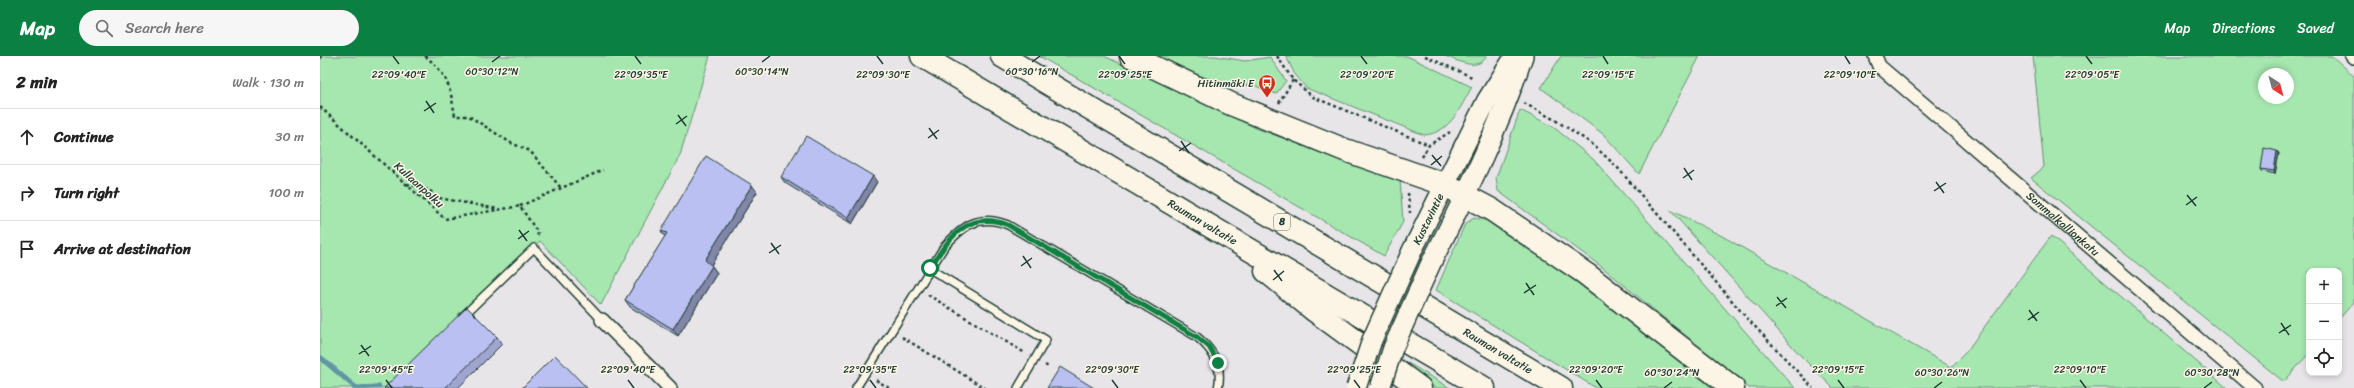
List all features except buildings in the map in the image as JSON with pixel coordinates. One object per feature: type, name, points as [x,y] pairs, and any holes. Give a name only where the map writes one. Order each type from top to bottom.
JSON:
[{"type":"highway","name":"Rauman valtatie","points":[[922,56],[1484,388]]},
{"type":"highway","name":"Rauman valtatie","points":[[1002,56],[1561,388]]},
{"type":"highway","points":[[1130,56],[1179,80],[1281,125],[1443,184],[1492,210],[1586,274],[1733,388]]},
{"type":"highway","points":[[1213,227],[1315,311],[1420,388]]},
{"type":"main road","name":"Kustavintie","points":[[1356,388],[1372,340],[1443,184],[1487,100],[1515,56]]},
{"type":"main road","points":[[1380,388],[1393,348],[1431,263],[1466,196],[1505,109],[1523,56]]},
{"type":"street","name":"Sammalkallionkatu","points":[[1875,56],[1879,66],[2254,388]]},
{"type":"street","points":[[602,320],[670,388]]},
{"type":"lane","points":[[856,388],[944,247],[959,230],[971,223],[994,220],[1008,225],[1197,337],[1209,347],[1218,363],[1220,379],[1218,388]]},
{"type":"lane","points":[[455,323],[534,248],[602,320]]},
{"type":"lane","points":[[930,268],[1046,340],[1018,388]]},
{"type":"path","points":[[425,56],[440,67],[448,84],[455,116],[469,116],[511,142],[530,151],[561,188]]},
{"type":"path","points":[[1277,56],[1294,80],[1313,97],[1429,145]]},
{"type":"path","points":[[1424,56],[1474,78]]},
{"type":"path","points":[[1279,103],[1294,80]]},
{"type":"path","points":[[1518,100],[1555,120],[1591,143],[1617,167],[1745,316],[1813,388]]},
{"type":"path","name":"Kullaanpolku","points":[[320,107],[445,218],[520,206],[603,170]]},
{"type":"path","points":[[406,184],[429,190],[439,198],[500,209]]},
{"type":"path","points":[[520,206],[538,233]]},
{"type":"path","points":[[918,289],[1050,368]]},
{"type":"path","points":[[892,331],[985,388]]},
{"type":"path","points":[[865,373],[889,388]]},
{"type":"green space","points":[[320,56],[710,56],[680,155],[601,305],[540,241],[387,388],[320,388]]},
{"type":"green space","points":[[1039,56],[1104,56],[1258,129],[1400,179],[1403,222],[1384,256]]},
{"type":"green space","points":[[1154,56],[1215,56],[1245,61],[1270,57],[1286,81],[1276,94],[1253,85],[1237,86],[1186,72]]},
{"type":"green space","points":[[1286,56],[1407,56],[1472,87],[1454,118],[1448,124],[1433,133],[1424,135],[1306,88],[1294,73]]},
{"type":"green space","points":[[1445,56],[1487,56],[1483,61],[1468,64]]},
{"type":"green space","points":[[1561,56],[1700,56],[1639,174],[1603,134],[1541,88]]},
{"type":"green space","points":[[2033,56],[2332,56],[2354,76],[2354,302],[2342,316],[2342,268],[2306,268],[2306,356],[2284,382],[2031,178],[2044,167]]},
{"type":"green space","points":[[1520,110],[1552,126],[1593,159],[1795,388],[1749,388],[1602,267],[1498,191],[1496,178]]},
{"type":"green space","points":[[1670,210],[1722,236],[1951,367],[1966,352],[2051,236],[2227,388],[1833,388],[1801,356]]},
{"type":"green space","points":[[1474,218],[1489,221],[1578,283],[1713,388],[1596,388],[1436,290],[1465,224]]},
{"type":"green space","points":[[1408,363],[1450,388],[1435,388],[1407,368]]},
{"type":"waterway","points":[[320,357],[355,387]]},
{"type":"waterway","points":[[354,388],[379,387]]},
{"type":"place","name":"Hitinmäki E","points":[[1267,98]]},
{"type":"route","points":[[930,268],[944,247],[959,230],[971,223],[983,220],[994,220],[1008,225],[1197,337],[1209,347],[1218,363]]}]
